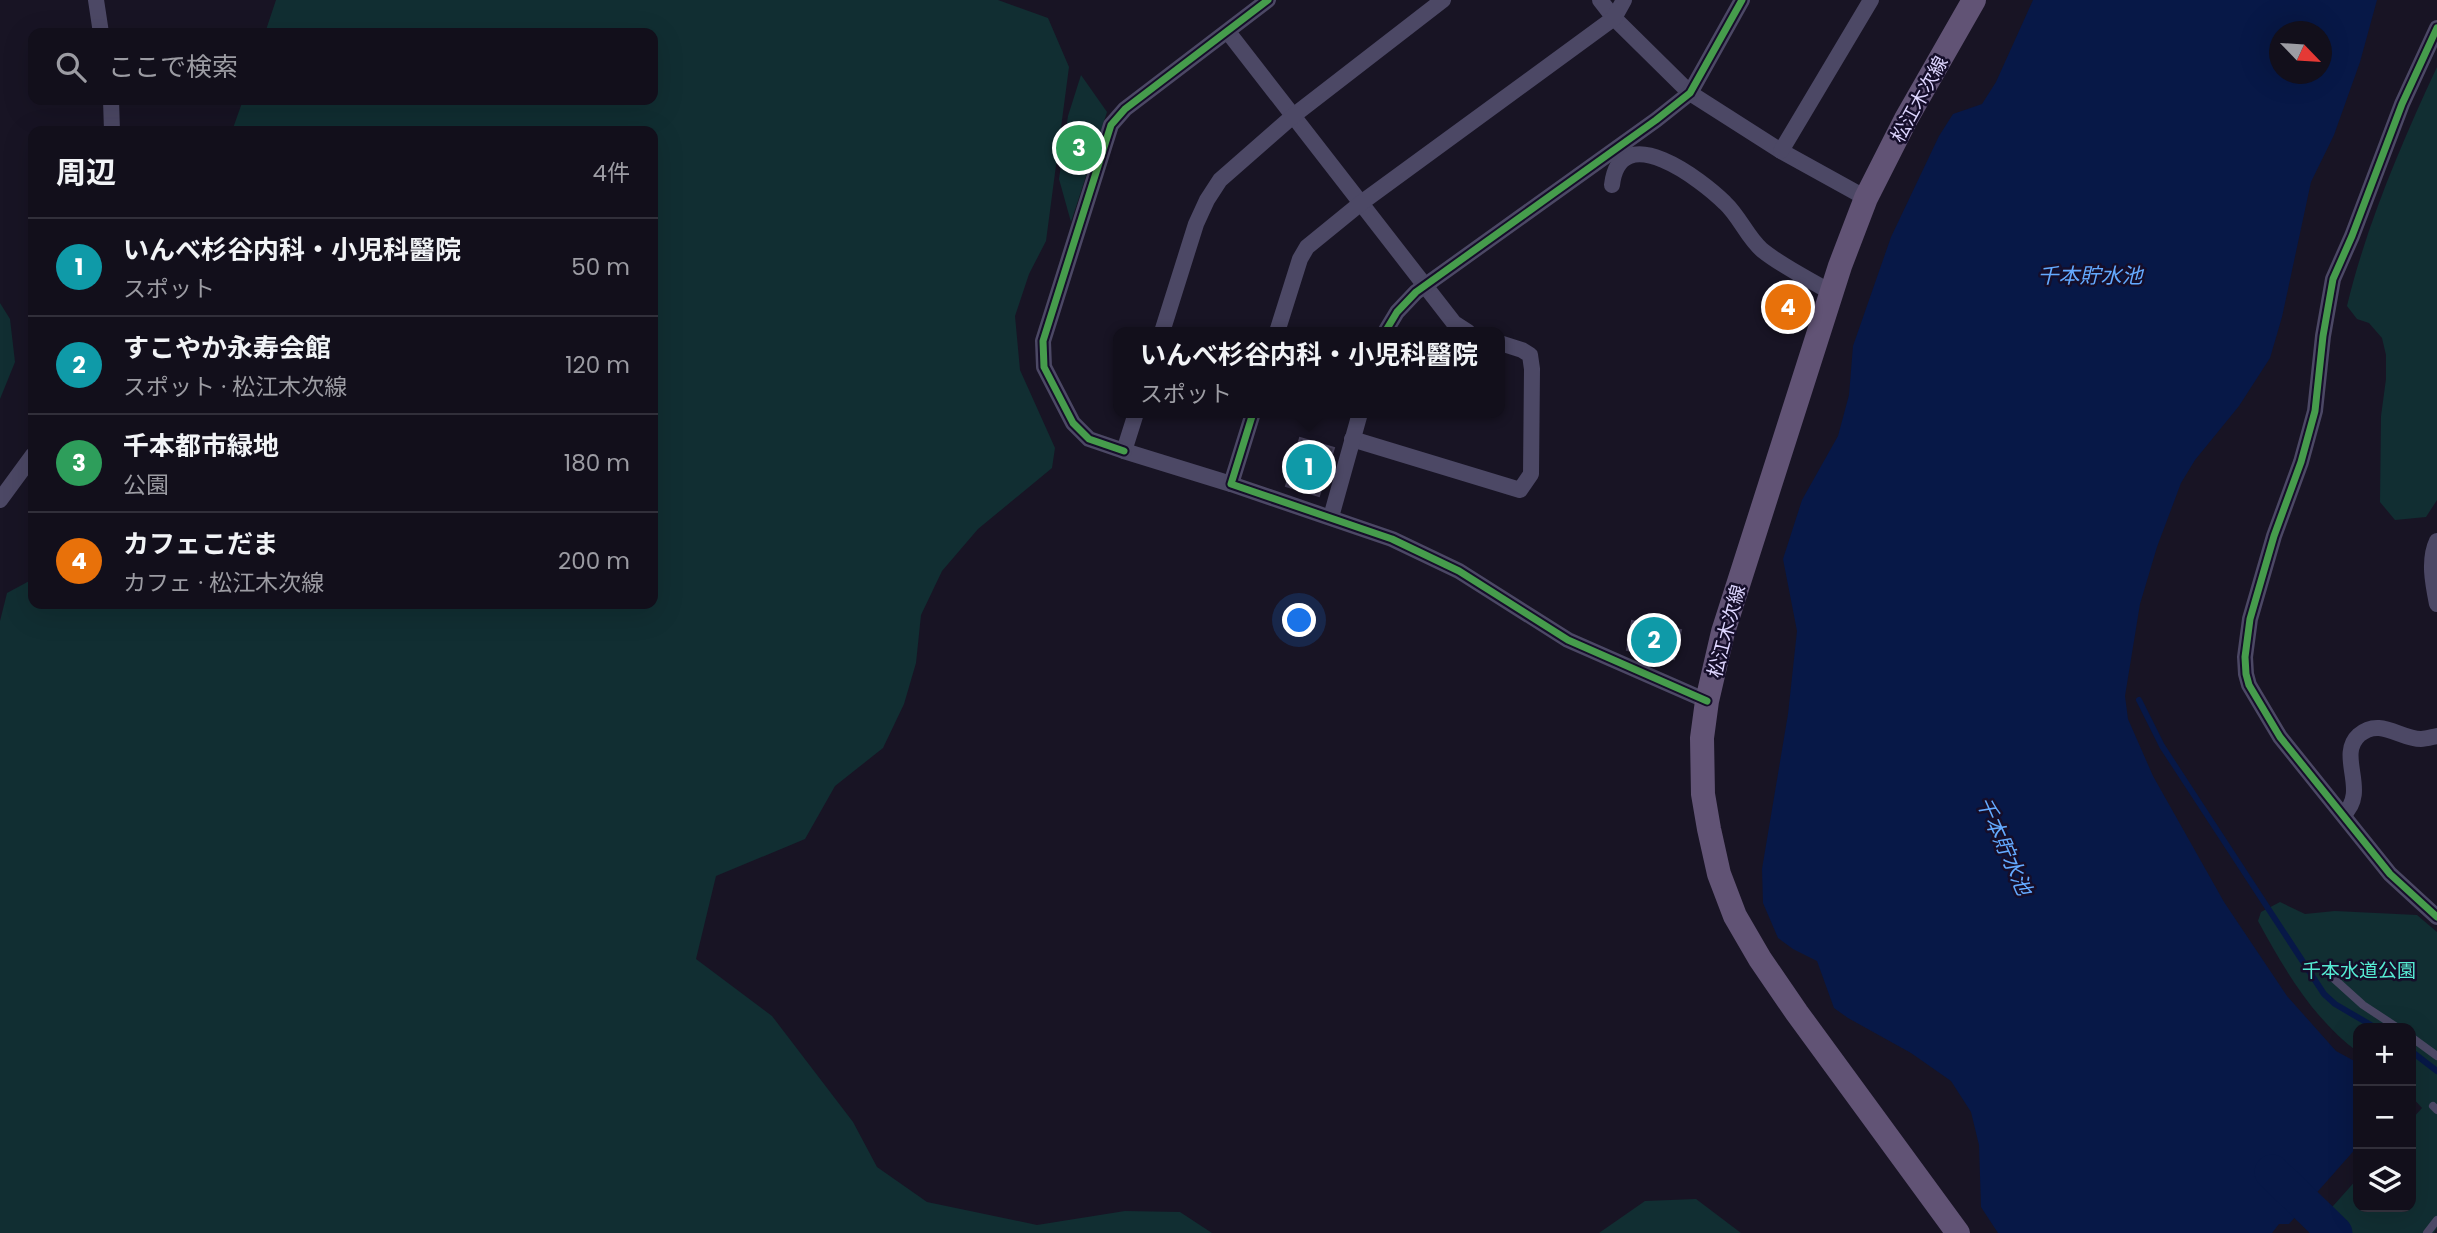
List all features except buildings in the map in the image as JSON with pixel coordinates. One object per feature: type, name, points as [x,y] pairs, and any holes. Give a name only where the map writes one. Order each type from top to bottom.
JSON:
[{"type":"main road","name":"松江木次線","points":[[1958,1233],[1790,1002],[1760,959],[1735,916],[1719,874],[1703,794],[1702,738],[1707,701],[1723,632],[1832,293],[1866,198],[1906,120],[1974,0]]},
{"type":"street","points":[[96,0],[100,28]]},
{"type":"street","points":[[1268,0],[1125,109],[1111,125],[1043,341],[1044,366],[1073,423],[1089,439],[1124,452],[1231,484],[1392,539],[1459,571],[1568,639],[1707,701]]},
{"type":"street","points":[[1164,327],[1196,224],[1206,200],[1220,180],[1293,116],[1443,0]]},
{"type":"street","points":[[1600,0],[1614,18],[1690,93],[1781,151],[1866,198]]},
{"type":"street","points":[[1280,327],[1300,259],[1307,247],[1361,203],[1614,18],[1624,0]]},
{"type":"street","points":[[1388,327],[1397,312],[1425,285],[1657,120],[1690,93],[1742,0]]},
{"type":"street","points":[[1781,151],[1871,0]]},
{"type":"street","points":[[2437,28],[2402,104],[2333,279],[2323,336],[2315,411],[2301,462],[2274,536],[2246,638],[2246,674],[2257,699],[2280,737],[2390,874],[2437,917]]},
{"type":"street","points":[[1228,32],[1454,323],[1460,327]]},
{"type":"street","points":[[111,105],[113,126]]},
{"type":"street","points":[[1612,185],[1619,165],[1631,155],[1640,153],[1679,167],[1695,176],[1725,202],[1760,248],[1832,293]]},
{"type":"street","points":[[1352,439],[1520,490],[1531,474],[1532,369],[1530,355],[1505,345]]},
{"type":"street","points":[[1124,452],[1134,418]]},
{"type":"street","points":[[1231,484],[1251,418]]},
{"type":"street","points":[[1331,517],[1358,418]]},
{"type":"street","points":[[0,500],[28,462]]},
{"type":"street","points":[[2437,541],[2432,570],[2437,604]]},
{"type":"street","points":[[2343,815],[2351,807],[2356,791],[2351,776],[2351,762],[2352,748],[2358,736],[2370,729],[2382,727],[2419,739],[2437,736]]},
{"type":"lane","points":[[2332,977],[2362,1005],[2390,1023]]},
{"type":"lane","points":[[2416,1041],[2437,1056]]},
{"type":"lane","points":[[2427,1233],[2437,1220]]},
{"type":"green space","points":[[276,0],[998,0],[1048,18],[1069,67],[1046,241],[1029,274],[1015,316],[1020,370],[1055,448],[1052,468],[978,529],[942,571],[921,615],[916,663],[904,704],[883,748],[835,786],[805,839],[716,876],[696,959],[772,1016],[853,1122],[877,1167],[927,1202],[1037,1225],[1125,1211],[1180,1212],[1212,1233],[0,1233],[0,621],[7,593],[28,582],[28,609],[658,609],[658,126],[234,126],[241,105],[658,105],[658,28],[267,28]]},
{"type":"green space","points":[[2437,67],[2437,500],[2426,517],[2395,520],[2380,502],[2381,416],[2386,355],[2382,338],[2369,323],[2357,319],[2347,306],[2364,245],[2386,185]]},
{"type":"green space","points":[[1081,75],[1107,112],[1071,222],[1059,179],[1068,116]]},
{"type":"green space","points":[[0,303],[10,319],[15,362],[0,399]]},
{"type":"green space","name":"千本水道公園","points":[[2280,902],[2305,914],[2335,911],[2417,915],[2437,932],[2437,1228],[2434,1233],[2309,1233],[2353,1184],[2353,1212],[2416,1212],[2416,1115],[2422,1108],[2416,1101],[2416,1023],[2353,1023],[2353,1048],[2327,1025],[2301,992],[2258,921],[2261,912]]},
{"type":"green space","points":[[1696,1199],[1741,1233],[1599,1233],[1645,1201]]},
{"type":"water","name":"千本貯水池","points":[[2033,0],[2377,0],[2360,62],[2334,135],[2311,182],[2282,317],[2270,358],[2239,406],[2195,460],[2181,483],[2157,547],[2140,604],[2125,696],[2128,719],[2153,776],[2224,902],[2287,996],[2336,1051],[2353,1060],[2353,1152],[2289,1224],[2279,1224],[2272,1233],[1998,1233],[1981,1207],[1979,1145],[1971,1112],[1951,1081],[1911,1053],[1834,1008],[1817,961],[1778,938],[1763,903],[1762,869],[1788,714],[1797,631],[1783,559],[1802,500],[1838,436],[1849,395],[1853,346],[1891,237],[1939,136],[1953,114],[1982,104],[1996,82]]},
{"type":"waterway","points":[[2139,700],[2162,746],[2324,994],[2335,1004],[2367,1023]]},
{"type":"waterway","points":[[2416,1055],[2437,1071]]},
{"type":"waterway","points":[[2272,1172],[2335,1233]]},
{"type":"cycle path","points":[[1124,451],[1089,439],[1073,423],[1044,367],[1043,341],[1111,125],[1125,109],[1268,0]]},
{"type":"cycle path","points":[[1388,327],[1397,312],[1416,292],[1690,93],[1742,0]]},
{"type":"cycle path","points":[[2437,28],[2402,104],[2333,279],[2323,336],[2315,411],[2250,619],[2245,657],[2249,685],[2280,737],[2390,874],[2437,917]]},
{"type":"cycle path","points":[[1251,418],[1231,484],[1392,539],[1459,571],[1568,640],[1707,701]]},
{"type":"place","name":"千本都市緑地","points":[[1079,148]]},
{"type":"place","name":"カフェこだま","points":[[1788,307]]},
{"type":"place","name":"いんべ杉谷内科・小児科醫院","points":[[1309,467]]},
{"type":"place","name":"すこやか永寿会館","points":[[1654,640]]}]
